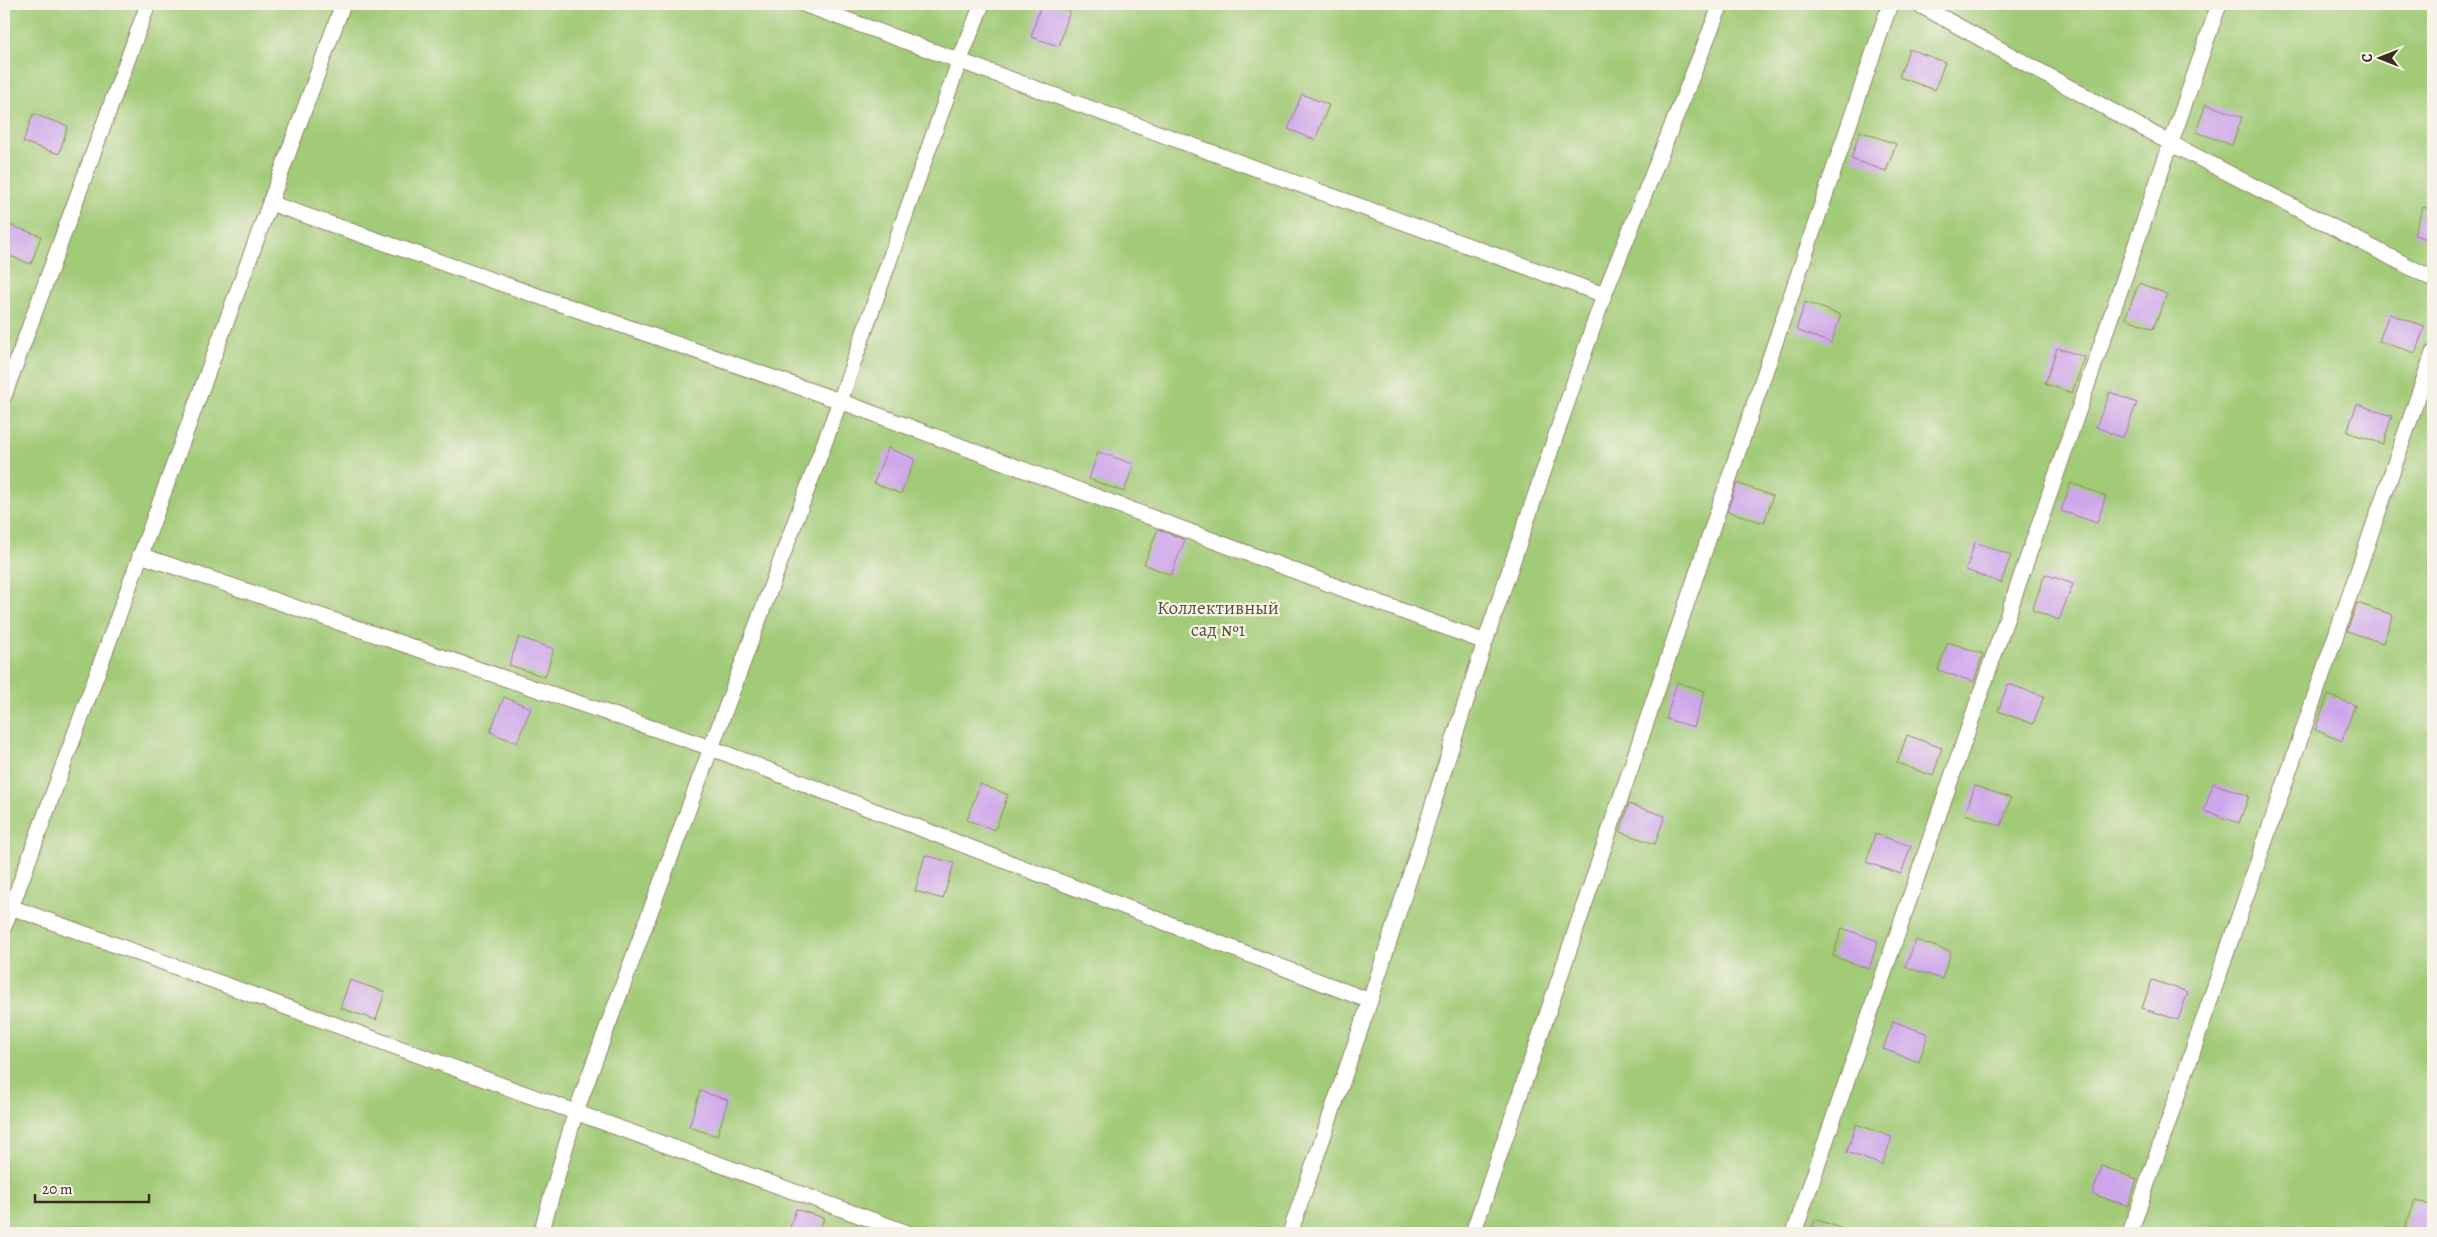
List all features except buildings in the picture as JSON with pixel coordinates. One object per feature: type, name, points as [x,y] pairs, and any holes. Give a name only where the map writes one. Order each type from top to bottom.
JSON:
[{"type":"lane","points":[[4,396],[148,4]]},
{"type":"lane","points":[[4,926],[343,4]]},
{"type":"lane","points":[[803,4],[1604,295]]},
{"type":"lane","points":[[541,1233],[575,1114],[840,402],[959,62],[982,4]]},
{"type":"lane","points":[[1290,1233],[1370,1001],[1485,642],[1604,295],[1721,4]]},
{"type":"lane","points":[[1473,1233],[1890,4]]},
{"type":"lane","points":[[1918,4],[2170,143],[2433,279]]},
{"type":"lane","points":[[1794,1233],[2218,4]]},
{"type":"lane","points":[[270,203],[840,402],[1485,642]]},
{"type":"lane","points":[[2130,1233],[2433,353]]},
{"type":"lane","points":[[140,555],[711,748],[1370,1001]]},
{"type":"lane","points":[[11,908],[575,1114],[908,1233]]},
{"type":"green space","name":"Коллективный сад №1","points":[[4,4],[2433,4],[2433,1233],[4,1233]]}]
